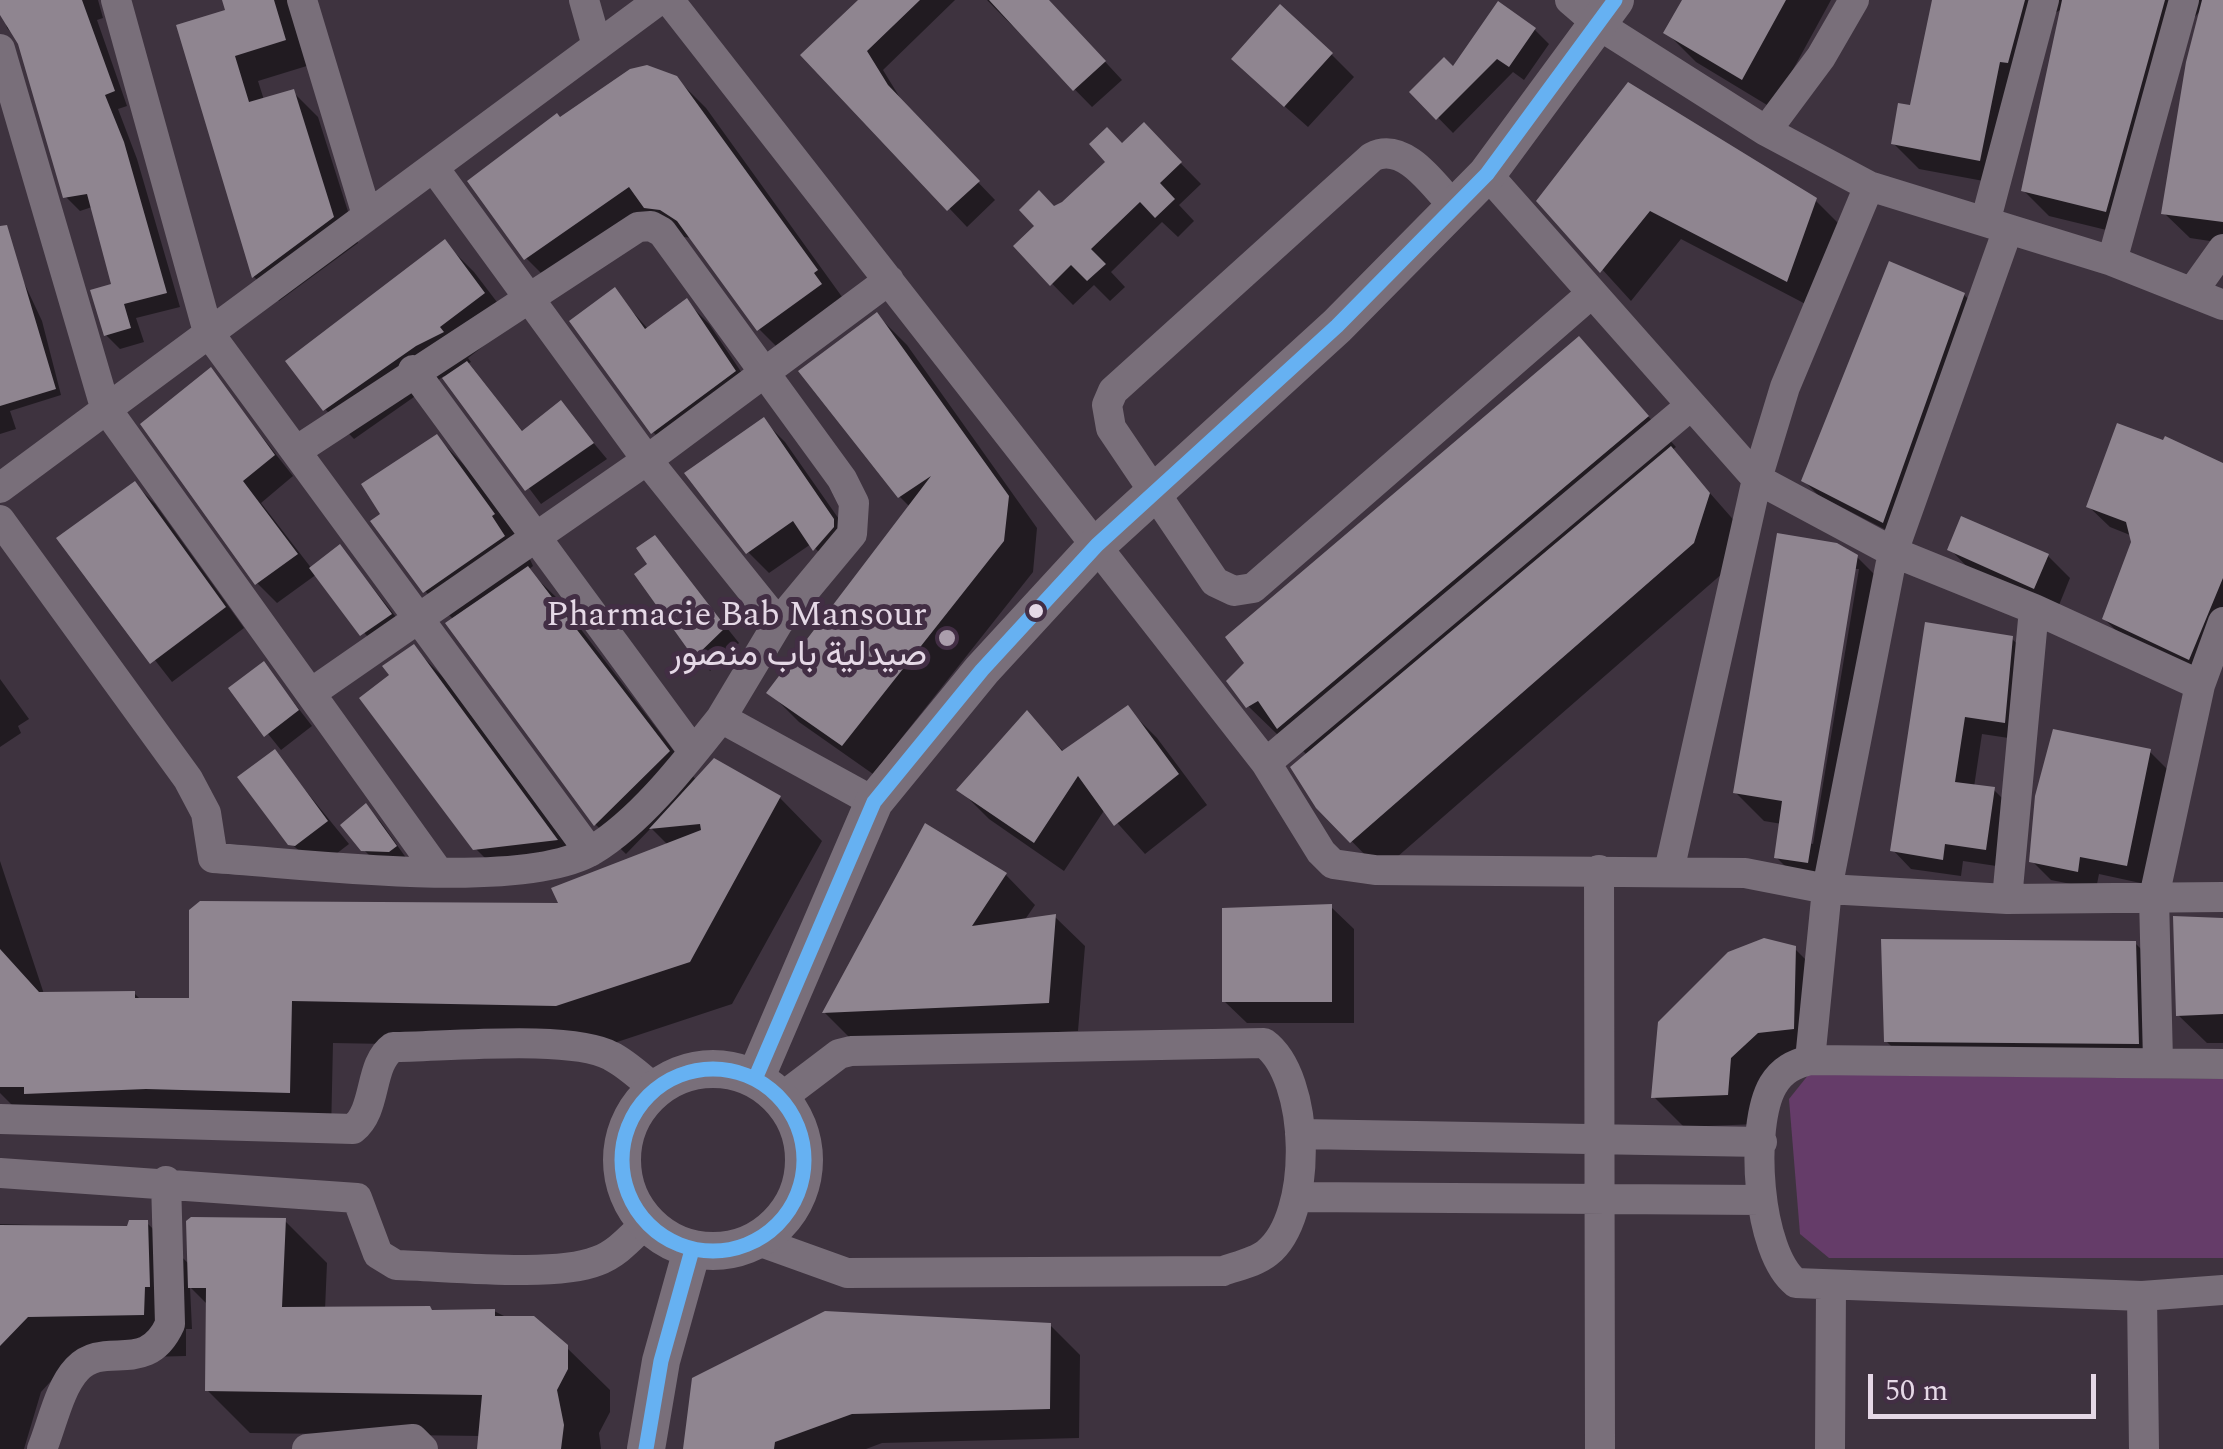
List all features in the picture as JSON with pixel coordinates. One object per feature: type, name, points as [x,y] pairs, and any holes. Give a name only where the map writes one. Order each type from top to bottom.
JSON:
[{"type":"street","points":[[116,0],[208,332],[590,852]]},
{"type":"street","points":[[302,0],[367,215]]},
{"type":"street","points":[[584,0],[597,46]]},
{"type":"street","points":[[0,488],[659,0]]},
{"type":"street","points":[[669,0],[1266,764],[1333,864],[1363,870],[1745,873],[1826,889],[2007,899],[2223,898]]},
{"type":"street","points":[[1570,0],[1607,12],[1766,131],[1869,186],[2112,261],[2194,291],[2223,306]]},
{"type":"street","points":[[1766,131],[1821,58],[1854,0]]},
{"type":"street","points":[[1810,1060],[1826,889],[1893,552],[1997,224],[2044,0]]},
{"type":"street","points":[[2112,261],[2184,0]]},
{"type":"street","points":[[768,1089],[874,802],[982,670],[1097,545],[1337,326],[1487,174],[1607,12]]},
{"type":"street","points":[[0,49],[105,407],[437,870]]},
{"type":"street","points":[[1455,208],[1404,157],[1391,152],[1372,157],[1113,391],[1107,405],[1111,428],[1157,490],[1215,582],[1234,591],[1253,588],[1592,294]]},
{"type":"street","points":[[434,168],[648,460],[778,623]]},
{"type":"street","points":[[1487,174],[1689,407],[1757,479],[1893,552],[2034,609],[2200,685]]},
{"type":"street","points":[[1670,871],[1757,479],[1785,387],[1869,186]]},
{"type":"street","points":[[0,520],[188,780],[206,813],[213,858],[437,870],[546,866],[590,852],[616,834],[721,718],[778,623],[852,534],[856,517],[842,479],[662,232],[651,226],[638,227],[530,294],[296,451]]},
{"type":"street","points":[[2194,291],[2223,249]]},
{"type":"street","points":[[311,693],[648,460],[889,280]]},
{"type":"street","points":[[413,370],[692,751]]},
{"type":"street","points":[[1266,764],[1689,407]]},
{"type":"street","points":[[2007,899],[2034,609]]},
{"type":"street","points":[[2158,1061],[2154,897],[2200,685],[2223,622]]},
{"type":"street","points":[[721,718],[874,802]]},
{"type":"street","points":[[1599,870],[1600,1449]]},
{"type":"street","points":[[758,1241],[847,1273],[1224,1271],[1267,1254],[1279,1239],[1298,1197],[1300,1134],[1291,1082],[1280,1054],[1264,1043],[851,1051],[768,1089]]},
{"type":"street","points":[[0,1119],[353,1129],[366,1116],[382,1062],[393,1047],[563,1046],[594,1050],[610,1055],[655,1089]]},
{"type":"street","points":[[2223,1064],[1810,1060],[1794,1064],[1770,1090],[1762,1142],[1762,1200],[1772,1252],[1784,1274],[1796,1283],[1830,1288],[2142,1296],[2223,1290]]},
{"type":"street","points":[[704,1069],[732,1069],[768,1089],[796,1121],[804,1148],[804,1175],[795,1202],[780,1224],[758,1241],[714,1253],[667,1240],[646,1223],[630,1198],[622,1169],[624,1139],[635,1112],[655,1089],[678,1075],[704,1069]]},
{"type":"street","points":[[1300,1134],[1762,1142]]},
{"type":"street","points":[[0,1172],[357,1198],[378,1254],[396,1265],[560,1268],[594,1263],[614,1253],[646,1223]]},
{"type":"street","points":[[42,1449],[77,1368],[94,1358],[136,1356],[165,1335],[170,1324],[166,1182]]},
{"type":"street","points":[[1298,1197],[1762,1200]]},
{"type":"street","points":[[646,1449],[660,1360],[692,1250]]},
{"type":"street","points":[[1830,1288],[1830,1449]]},
{"type":"street","points":[[2142,1296],[2144,1449]]},
{"type":"street","points":[[306,1449],[413,1439],[423,1449]]},
{"type":"shaded area","points":[[1809,1074],[2223,1079],[2223,1258],[1829,1258],[1800,1234],[1789,1099]]},
{"type":"building","points":[[0,0],[82,0],[115,91],[105,95],[124,142],[167,293],[124,304],[131,328],[104,336],[90,290],[111,284],[87,194],[63,198],[18,44],[0,15]]},
{"type":"building","points":[[222,0],[274,0],[286,40],[235,56],[249,102],[294,89],[334,217],[252,278],[176,25],[225,10]]},
{"type":"building","points":[[858,0],[920,0],[867,51],[888,85],[980,181],[947,211],[800,55]]},
{"type":"building","points":[[989,0],[1049,0],[1106,61],[1073,91]]},
{"type":"building","points":[[1682,0],[1786,0],[1742,80],[1663,33]]},
{"type":"building","points":[[1932,0],[2025,0],[2008,63],[2000,62],[1980,161],[1891,144],[1898,103],[1910,105]]},
{"type":"building","points":[[2062,0],[2165,0],[2106,212],[2021,191]]},
{"type":"building","points":[[2202,0],[2223,0],[2223,222],[2161,214],[2186,62]]},
{"type":"building","points":[[1498,1],[1536,28],[1509,67],[1497,59],[1436,120],[1409,92],[1444,57],[1453,66]]},
{"type":"building","points":[[1280,4],[1333,53],[1284,107],[1231,59]]},
{"type":"building","points":[[647,65],[677,76],[818,270],[814,273],[822,284],[757,331],[677,221],[660,210],[644,208],[629,187],[524,260],[467,181],[557,113],[560,117],[630,69]]},
{"type":"building","points":[[1628,82],[1817,198],[1787,282],[1650,211],[1600,273],[1536,201]]},
{"type":"building","points":[[1144,122],[1182,162],[1160,183],[1175,199],[1155,218],[1140,202],[1091,249],[1106,264],[1087,281],[1071,265],[1050,286],[1013,246],[1034,226],[1019,210],[1039,190],[1054,206],[1062,202],[1105,162],[1089,144],[1107,127],[1122,143]]},
{"type":"building","points":[[7,225],[56,389],[0,406],[0,226]]},
{"type":"building","points":[[445,239],[485,293],[440,327],[444,332],[416,346],[323,411],[285,361]]},
{"type":"building","points":[[1889,261],[1965,293],[1883,523],[1801,481]]},
{"type":"building","points":[[615,287],[645,329],[687,298],[736,371],[651,434],[569,321]]},
{"type":"building","points":[[877,312],[1009,496],[1004,541],[842,746],[766,693],[931,476],[898,498],[798,371]]},
{"type":"building","points":[[1579,336],[1649,416],[1277,729],[1258,701],[1246,708],[1226,681],[1244,663],[1225,637]]},
{"type":"building","points":[[467,361],[522,431],[561,400],[594,443],[525,491],[442,378]]},
{"type":"building","points":[[211,367],[275,455],[243,481],[298,554],[255,585],[140,424]]},
{"type":"building","points":[[764,417],[834,519],[834,527],[813,551],[793,521],[746,554],[684,473]]},
{"type":"building","points":[[2117,423],[2163,440],[2165,436],[2223,463],[2223,578],[2189,660],[2102,619],[2131,542],[2126,522],[2086,507]]},
{"type":"building","points":[[437,434],[495,514],[492,516],[505,536],[423,593],[370,521],[380,514],[361,484]]},
{"type":"building","points":[[1671,446],[1710,493],[1694,543],[1350,843],[1316,808],[1290,767]]},
{"type":"building","points":[[135,481],[226,607],[150,664],[56,538]]},
{"type":"building","points":[[1961,516],[2049,554],[2034,589],[1947,550]]},
{"type":"building","points":[[1777,533],[1837,543],[1858,555],[1808,863],[1774,858],[1782,801],[1733,793]]},
{"type":"building","points":[[655,535],[726,627],[694,658],[634,574],[647,564],[636,548]]},
{"type":"building","points":[[340,544],[392,614],[360,636],[309,568]]},
{"type":"building","points":[[528,566],[670,751],[594,826],[445,623]]},
{"type":"building","points":[[1925,622],[2013,636],[2005,723],[1965,717],[1955,782],[1995,787],[1986,850],[1945,844],[1943,860],[1890,851]]},
{"type":"building","points":[[414,644],[558,840],[473,850],[359,698],[389,675],[382,666]]},
{"type":"building","points":[[264,661],[299,710],[264,737],[228,688]]},
{"type":"building","points":[[1128,705],[1179,774],[1114,826],[1078,776],[1034,843],[956,790],[1027,710],[1062,751]]},
{"type":"building","points":[[2053,729],[2151,749],[2127,866],[2080,857],[2078,872],[2029,862],[2035,796]]},
{"type":"building","points":[[275,749],[328,821],[295,846],[288,845],[237,777]]},
{"type":"building","points":[[714,758],[781,796],[690,962],[556,1006],[292,1001],[290,1093],[146,1089],[24,1094],[24,1087],[0,1087],[0,949],[39,992],[135,991],[135,998],[189,998],[189,910],[200,901],[558,903],[551,888],[701,830],[700,824],[649,829]]},
{"type":"building","points":[[366,803],[397,846],[389,852],[361,851],[340,825]]},
{"type":"building","points":[[925,823],[1007,873],[972,926],[1056,914],[1049,1003],[822,1013]]},
{"type":"building","points":[[1332,904],[1332,1002],[1222,1002],[1222,908]]},
{"type":"building","points":[[2173,916],[2223,918],[2223,1014],[2176,1016]]},
{"type":"building","points":[[1764,938],[1796,946],[1794,1029],[1758,1033],[1731,1058],[1728,1095],[1651,1098],[1658,1022],[1728,952]]},
{"type":"building","points":[[1881,939],[2136,941],[2139,1044],[1884,1042]]},
{"type":"building","points":[[191,1217],[286,1218],[282,1307],[430,1306],[432,1310],[495,1309],[495,1316],[534,1316],[568,1345],[568,1369],[557,1390],[564,1425],[561,1449],[477,1449],[482,1395],[205,1391],[206,1288],[188,1288],[186,1221]]},
{"type":"building","points":[[129,1220],[148,1220],[150,1287],[145,1287],[144,1315],[28,1317],[0,1346],[0,1225],[127,1226]]},
{"type":"building","points":[[825,1311],[1051,1323],[1050,1409],[852,1414],[775,1442],[774,1449],[683,1449],[692,1378]]},
{"type":"transit line","points":[[755,1079],[874,802],[982,670],[1097,545],[1337,326],[1487,174],[1615,0]]},
{"type":"transit line","points":[[713,1069],[748,1076],[777,1096],[797,1125],[804,1160],[797,1195],[777,1224],[748,1244],[713,1251],[678,1244],[649,1224],[629,1195],[622,1160],[629,1125],[649,1096],[678,1076],[713,1069]]},
{"type":"transit line","points":[[646,1449],[661,1361],[692,1250]]},
{"type":"place","name":"Pharmacie Bab Mansour صيدلية باب منصور","points":[[947,638]]}]
